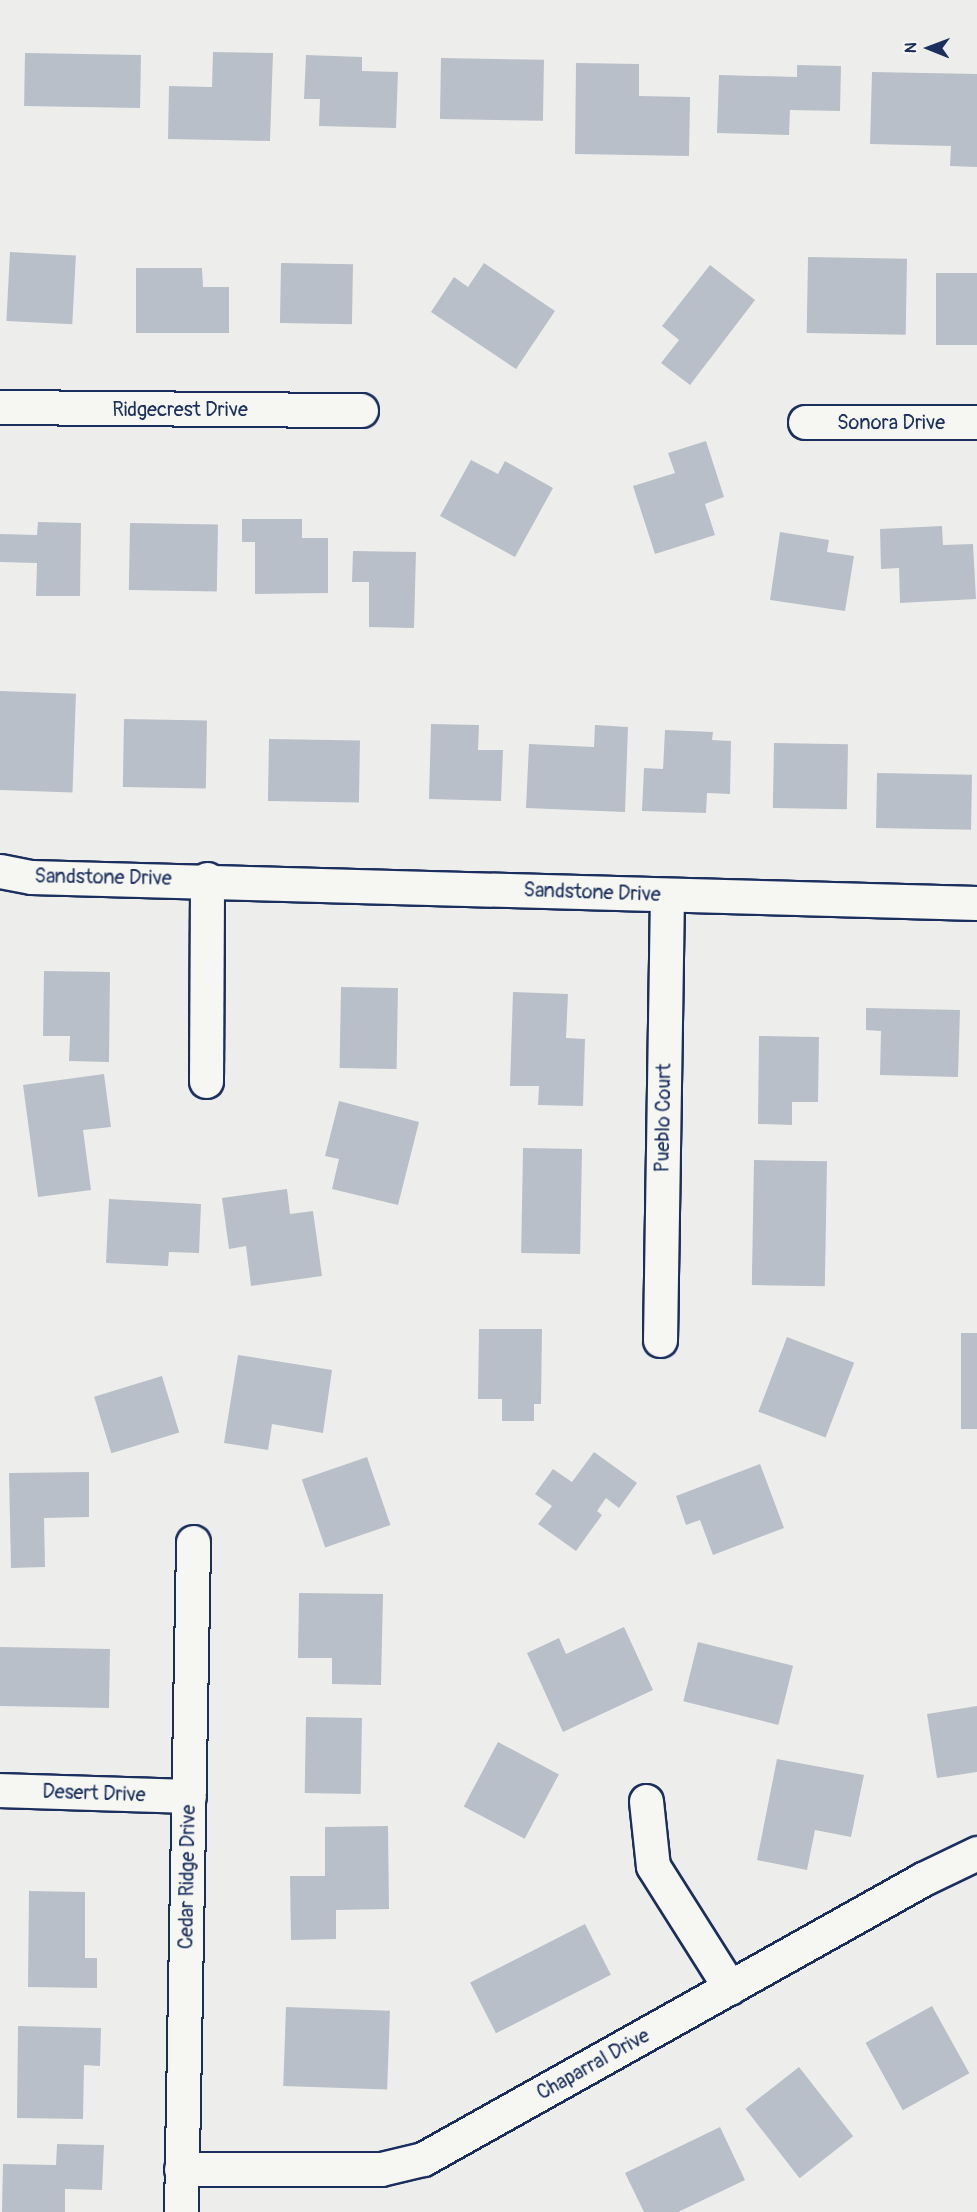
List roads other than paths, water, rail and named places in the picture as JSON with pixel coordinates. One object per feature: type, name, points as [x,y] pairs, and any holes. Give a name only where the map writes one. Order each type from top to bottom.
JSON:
[{"type":"street","name":"Ridgecrest Drive","points":[[0,407],[361,410]]},
{"type":"street","name":"Sonora Drive","points":[[805,422],[977,422]]},
{"type":"street","name":"Sandstone Drive","points":[[0,871],[31,877],[207,879],[977,903]]},
{"type":"street","points":[[206,1081],[207,879]]},
{"type":"street","name":"Pueblo Court","points":[[660,1340],[667,895]]},
{"type":"street","name":"Cedar Ridge Drive","points":[[181,2212],[193,1542]]},
{"type":"street","name":"Desert Drive","points":[[0,1790],[189,1796]]},
{"type":"street","points":[[646,1801],[653,1866],[730,1988]]},
{"type":"street","name":"Chaparral Drive","points":[[181,2169],[381,2169],[423,2159],[923,1879],[977,1853]]}]
